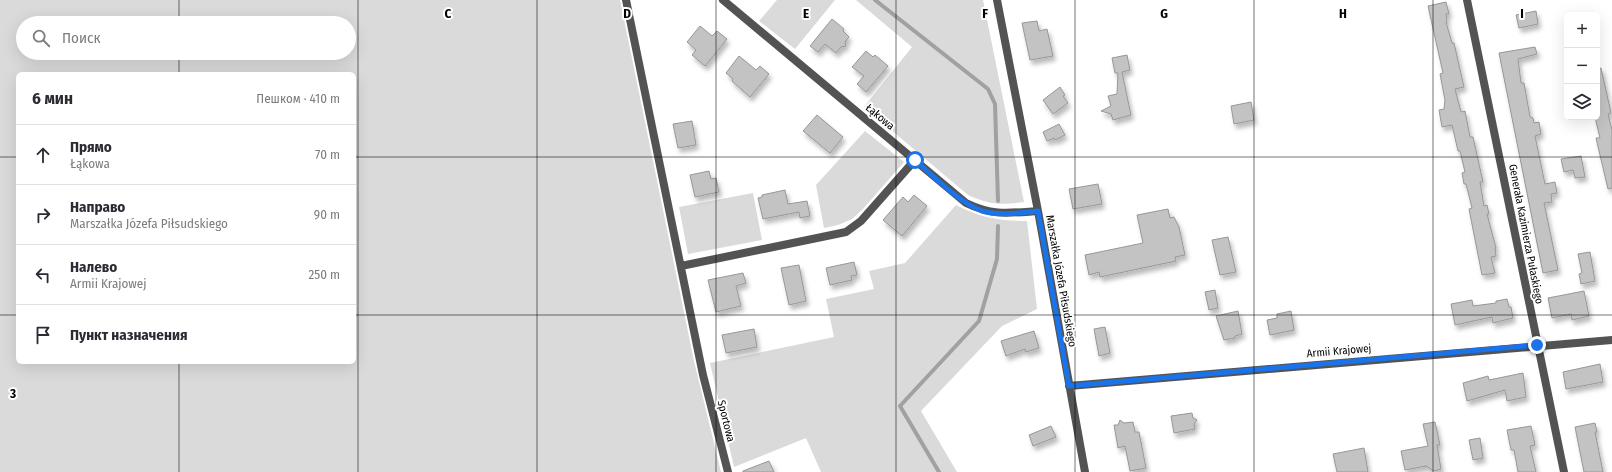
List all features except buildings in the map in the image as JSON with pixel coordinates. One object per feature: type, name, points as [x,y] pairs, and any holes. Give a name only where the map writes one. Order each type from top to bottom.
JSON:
[{"type":"street","name":"Sportowa","points":[[626,0],[703,376],[728,472]]},
{"type":"street","name":"Łąkowa","points":[[723,0],[966,203],[982,211],[1005,214],[1038,211]]},
{"type":"street","name":"Marszałka Józefa Piłsudskiego","points":[[997,0],[1038,211],[1085,472]]},
{"type":"street","name":"Generała Kazimierza Pułaskiego","points":[[1467,0],[1564,472]]},
{"type":"street","points":[[681,266],[846,232],[861,221],[915,160]]},
{"type":"street","name":"Armii Krajowej","points":[[1069,386],[1537,345],[1612,340]]},
{"type":"shaded area","points":[[0,0],[620,0],[694,361],[721,472],[0,472]]},
{"type":"shaded area","points":[[777,0],[835,0],[795,49],[759,21]]},
{"type":"shaded area","points":[[856,0],[983,0],[1024,202],[1009,204],[996,203],[983,201],[968,195],[864,107],[912,47]]},
{"type":"shaded area","points":[[865,131],[904,162],[863,209],[852,219],[838,225],[824,228],[816,185]]},
{"type":"shaded area","points":[[753,193],[762,240],[688,254],[679,207]]},
{"type":"shaded area","points":[[956,205],[982,216],[1027,221],[1037,309],[1002,326],[921,411],[957,472],[821,472],[806,438],[734,467],[710,363],[834,337],[826,299],[874,289],[869,271],[905,263]]},
{"type":"waterway","points":[[875,0],[988,89],[995,104],[998,201]]},
{"type":"waterway","points":[[939,472],[900,406],[979,321],[997,259],[998,226]]},
{"type":"route","points":[[915,160],[966,203],[982,211],[1005,214],[1038,211],[1069,386],[1537,345]]}]
